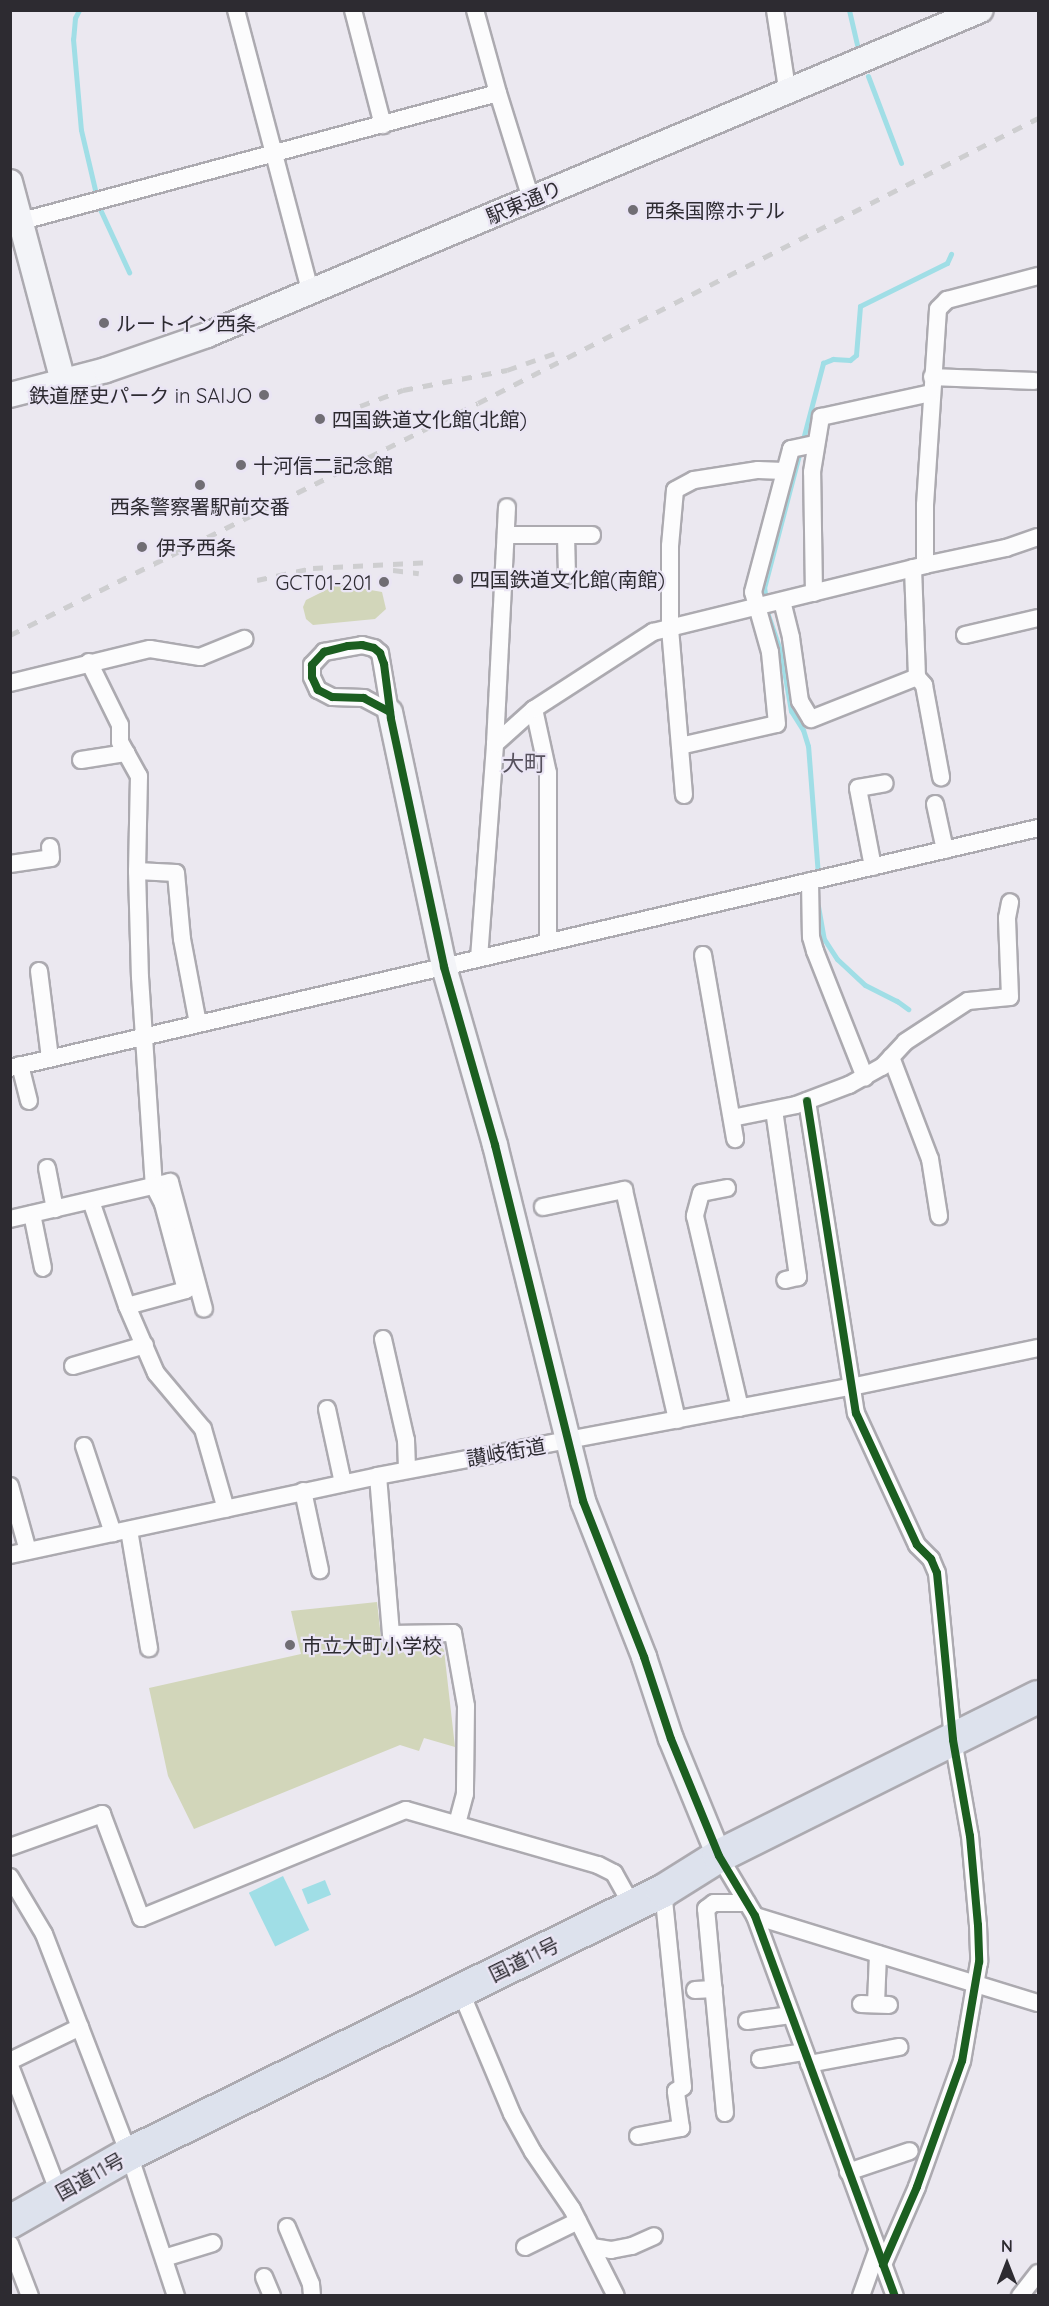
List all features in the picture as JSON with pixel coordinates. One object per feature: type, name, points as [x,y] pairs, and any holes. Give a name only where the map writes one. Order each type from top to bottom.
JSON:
[{"type":"highway","name":"国道11号","points":[[10,2222],[129,2154],[663,1891],[719,1856],[1038,1697]]},
{"type":"street","points":[[236,10],[311,292]]},
{"type":"street","points":[[353,10],[383,124]]},
{"type":"street","points":[[475,10],[531,199]]},
{"type":"street","points":[[775,10],[786,82],[790,91]]},
{"type":"street","name":"駅東通り","points":[[10,395],[150,357],[790,91],[949,17],[981,10]]},
{"type":"street","points":[[16,223],[498,93]]},
{"type":"street","points":[[10,182],[16,223],[63,381]]},
{"type":"street","points":[[941,777],[924,685],[917,677],[919,566],[925,505],[935,319],[947,300],[1038,276]]},
{"type":"street","points":[[814,593],[812,472],[814,445],[821,417],[932,385],[1034,381]]},
{"type":"street","points":[[814,445],[791,449],[753,592],[768,604],[791,638],[800,701],[811,719],[917,677]]},
{"type":"street","points":[[684,795],[670,627],[670,546],[675,490],[694,480],[758,470],[784,471]]},
{"type":"street","points":[[479,958],[495,744],[507,507]]},
{"type":"street","points":[[506,535],[592,535]]},
{"type":"street","points":[[566,535],[567,574]]},
{"type":"street","points":[[495,744],[534,709],[653,632],[919,566],[1006,548],[1038,537]]},
{"type":"street","points":[[681,746],[777,724],[768,604]]},
{"type":"street","points":[[965,635],[1038,618]]},
{"type":"street","points":[[10,683],[150,649],[200,657],[244,639]]},
{"type":"street","points":[[390,712],[364,698],[332,697],[318,690],[312,678],[312,665],[324,652],[362,645],[374,648],[380,653],[384,664],[390,712],[444,967],[498,1155],[567,1441],[584,1501],[644,1658],[671,1739],[719,1856],[751,1910],[895,2295]]},
{"type":"street","points":[[89,662],[120,725],[120,742],[139,776],[137,871],[144,1036],[154,1186],[163,1204],[186,1290],[127,1306]]},
{"type":"street","points":[[364,698],[378,687],[384,664]]},
{"type":"street","points":[[534,709],[548,773],[548,942]]},
{"type":"street","points":[[81,760],[126,753]]},
{"type":"street","points":[[873,867],[858,788],[885,783]]},
{"type":"street","points":[[935,804],[945,850]]},
{"type":"street","points":[[29,1101],[15,1067],[1038,828]]},
{"type":"street","points":[[10,864],[51,858],[50,847]]},
{"type":"street","points":[[137,871],[176,873],[182,939],[198,1024]]},
{"type":"street","points":[[818,879],[811,937],[865,1077]]},
{"type":"street","points":[[732,1118],[807,1101],[865,1077],[882,1066],[905,1042],[968,1001],[1010,997],[1007,918],[1010,902]]},
{"type":"street","points":[[703,955],[735,1139]]},
{"type":"street","points":[[39,971],[50,1058]]},
{"type":"street","points":[[891,1057],[930,1159],[939,1216]]},
{"type":"street","points":[[807,1101],[856,1413],[917,1545],[931,1558],[937,1573],[953,1740],[970,1836],[979,1962],[963,2061],[917,2187],[861,2295]]},
{"type":"street","points":[[774,1110],[798,1277],[785,1280]]},
{"type":"street","points":[[47,1168],[56,1209]]},
{"type":"street","points":[[10,1219],[170,1182],[204,1309]]},
{"type":"street","points":[[727,1188],[701,1193],[695,1216],[740,1408]]},
{"type":"street","points":[[543,1207],[624,1190],[677,1420]]},
{"type":"street","points":[[91,1201],[127,1306],[156,1373],[203,1429],[226,1509]]},
{"type":"street","points":[[32,1214],[43,1268]]},
{"type":"street","points":[[383,1340],[406,1440],[407,1470]]},
{"type":"street","points":[[73,1366],[144,1346]]},
{"type":"street","name":"讃岐街道","points":[[10,1555],[407,1470],[851,1387],[1038,1348]]},
{"type":"street","points":[[327,1409],[343,1483]]},
{"type":"street","points":[[84,1446],[121,1531],[149,1648]]},
{"type":"street","points":[[378,1476],[391,1634],[453,1633],[466,1706],[465,1794],[457,1824]]},
{"type":"street","points":[[10,1486],[28,1551]]},
{"type":"street","points":[[303,1491],[320,1570]]},
{"type":"street","points":[[10,1847],[102,1814],[141,1918],[406,1810],[598,1865],[614,1873],[632,1906]]},
{"type":"street","points":[[13,1887],[44,1934],[129,2154],[176,2295]]},
{"type":"street","points":[[638,2136],[681,2128],[676,2091],[683,2087],[663,1891]]},
{"type":"street","points":[[725,2113],[706,1908],[714,1903],[751,1910],[878,1954],[1038,2003]]},
{"type":"street","points":[[875,2005],[878,1954]]},
{"type":"street","points":[[695,1990],[714,1989]]},
{"type":"street","points":[[460,1990],[512,2114],[533,2152],[578,2221],[615,2295]]},
{"type":"street","points":[[747,2021],[790,2014]]},
{"type":"street","points":[[10,2061],[80,2026]]},
{"type":"street","points":[[760,2059],[806,2058],[899,2047]]},
{"type":"street","points":[[10,2066],[59,2193]]},
{"type":"street","points":[[704,2069],[721,2068]]},
{"type":"street","points":[[848,2172],[910,2151]]},
{"type":"street","points":[[525,2247],[578,2221]]},
{"type":"street","points":[[287,2227],[312,2284],[312,2295]]},
{"type":"street","points":[[592,2247],[611,2250],[632,2246],[654,2236]]},
{"type":"street","points":[[164,2259],[213,2243]]},
{"type":"street","points":[[10,2244],[30,2295]]},
{"type":"street","points":[[1020,2295],[1038,2273]]},
{"type":"street","points":[[264,2277],[272,2295]]},
{"type":"green space","points":[[342,585],[382,592],[386,609],[375,619],[313,625],[306,619],[303,607],[306,600],[334,586]]},
{"type":"green space","points":[[377,1602],[382,1646],[439,1644],[444,1650],[455,1747],[424,1738],[419,1751],[400,1745],[194,1829],[168,1776],[149,1688],[301,1654],[291,1611]]},
{"type":"water","points":[[283,1876],[309,1930],[275,1947],[249,1893]]},
{"type":"water","points":[[325,1880],[331,1895],[308,1904],[302,1889]]},
{"type":"waterway","points":[[79,10],[75,18],[73,39],[81,130],[99,207],[129,272]]},
{"type":"waterway","points":[[849,10],[857,46]]},
{"type":"waterway","points":[[868,76],[901,163]]},
{"type":"waterway","points":[[818,875],[808,746],[803,730],[791,711],[781,653],[768,615],[764,588],[823,363],[833,359],[850,360],[856,355],[860,306],[947,263],[951,254]]},
{"type":"waterway","points":[[818,906],[824,939],[837,959],[865,985],[908,1009]]},
{"type":"railway","points":[[10,635],[478,403],[1038,118]]},
{"type":"railway","points":[[360,406],[403,390],[507,370],[558,352]]},
{"type":"railway","points":[[257,580],[313,568],[432,562]]},
{"type":"railway","points":[[393,570],[419,573]]},
{"type":"cycle path","points":[[390,712],[364,698],[332,697],[318,690],[312,677],[312,665],[324,652],[362,645],[374,648],[380,653],[384,664],[391,719],[444,967],[495,1145],[583,1501],[644,1657],[671,1739],[719,1856],[755,1916],[895,2296]]},
{"type":"cycle path","points":[[807,1101],[856,1413],[917,1545],[931,1559],[937,1573],[953,1740],[970,1836],[978,1925],[979,1962],[962,2061],[917,2187],[883,2265]]},
{"type":"place","name":"西条国際ホテル","points":[[633,210]]},
{"type":"place","name":"ルートイン西条","points":[[104,323]]},
{"type":"place","name":"鉄道歴史パーク in SAIJO","points":[[264,395]]},
{"type":"place","name":"四国鉄道文化館(北館)","points":[[320,419]]},
{"type":"place","name":"十河信二記念館","points":[[241,465]]},
{"type":"place","name":"西条警察署駅前交番","points":[[200,485]]},
{"type":"place","name":"伊予西条","points":[[142,547]]},
{"type":"place","name":"四国鉄道文化館(南館)","points":[[458,579]]},
{"type":"place","name":"GCT01-201","points":[[384,582]]},
{"type":"place","name":"市立大町小学校","points":[[290,1645]]},
{"type":"district","name":"大町","points":[[524,764]]}]
